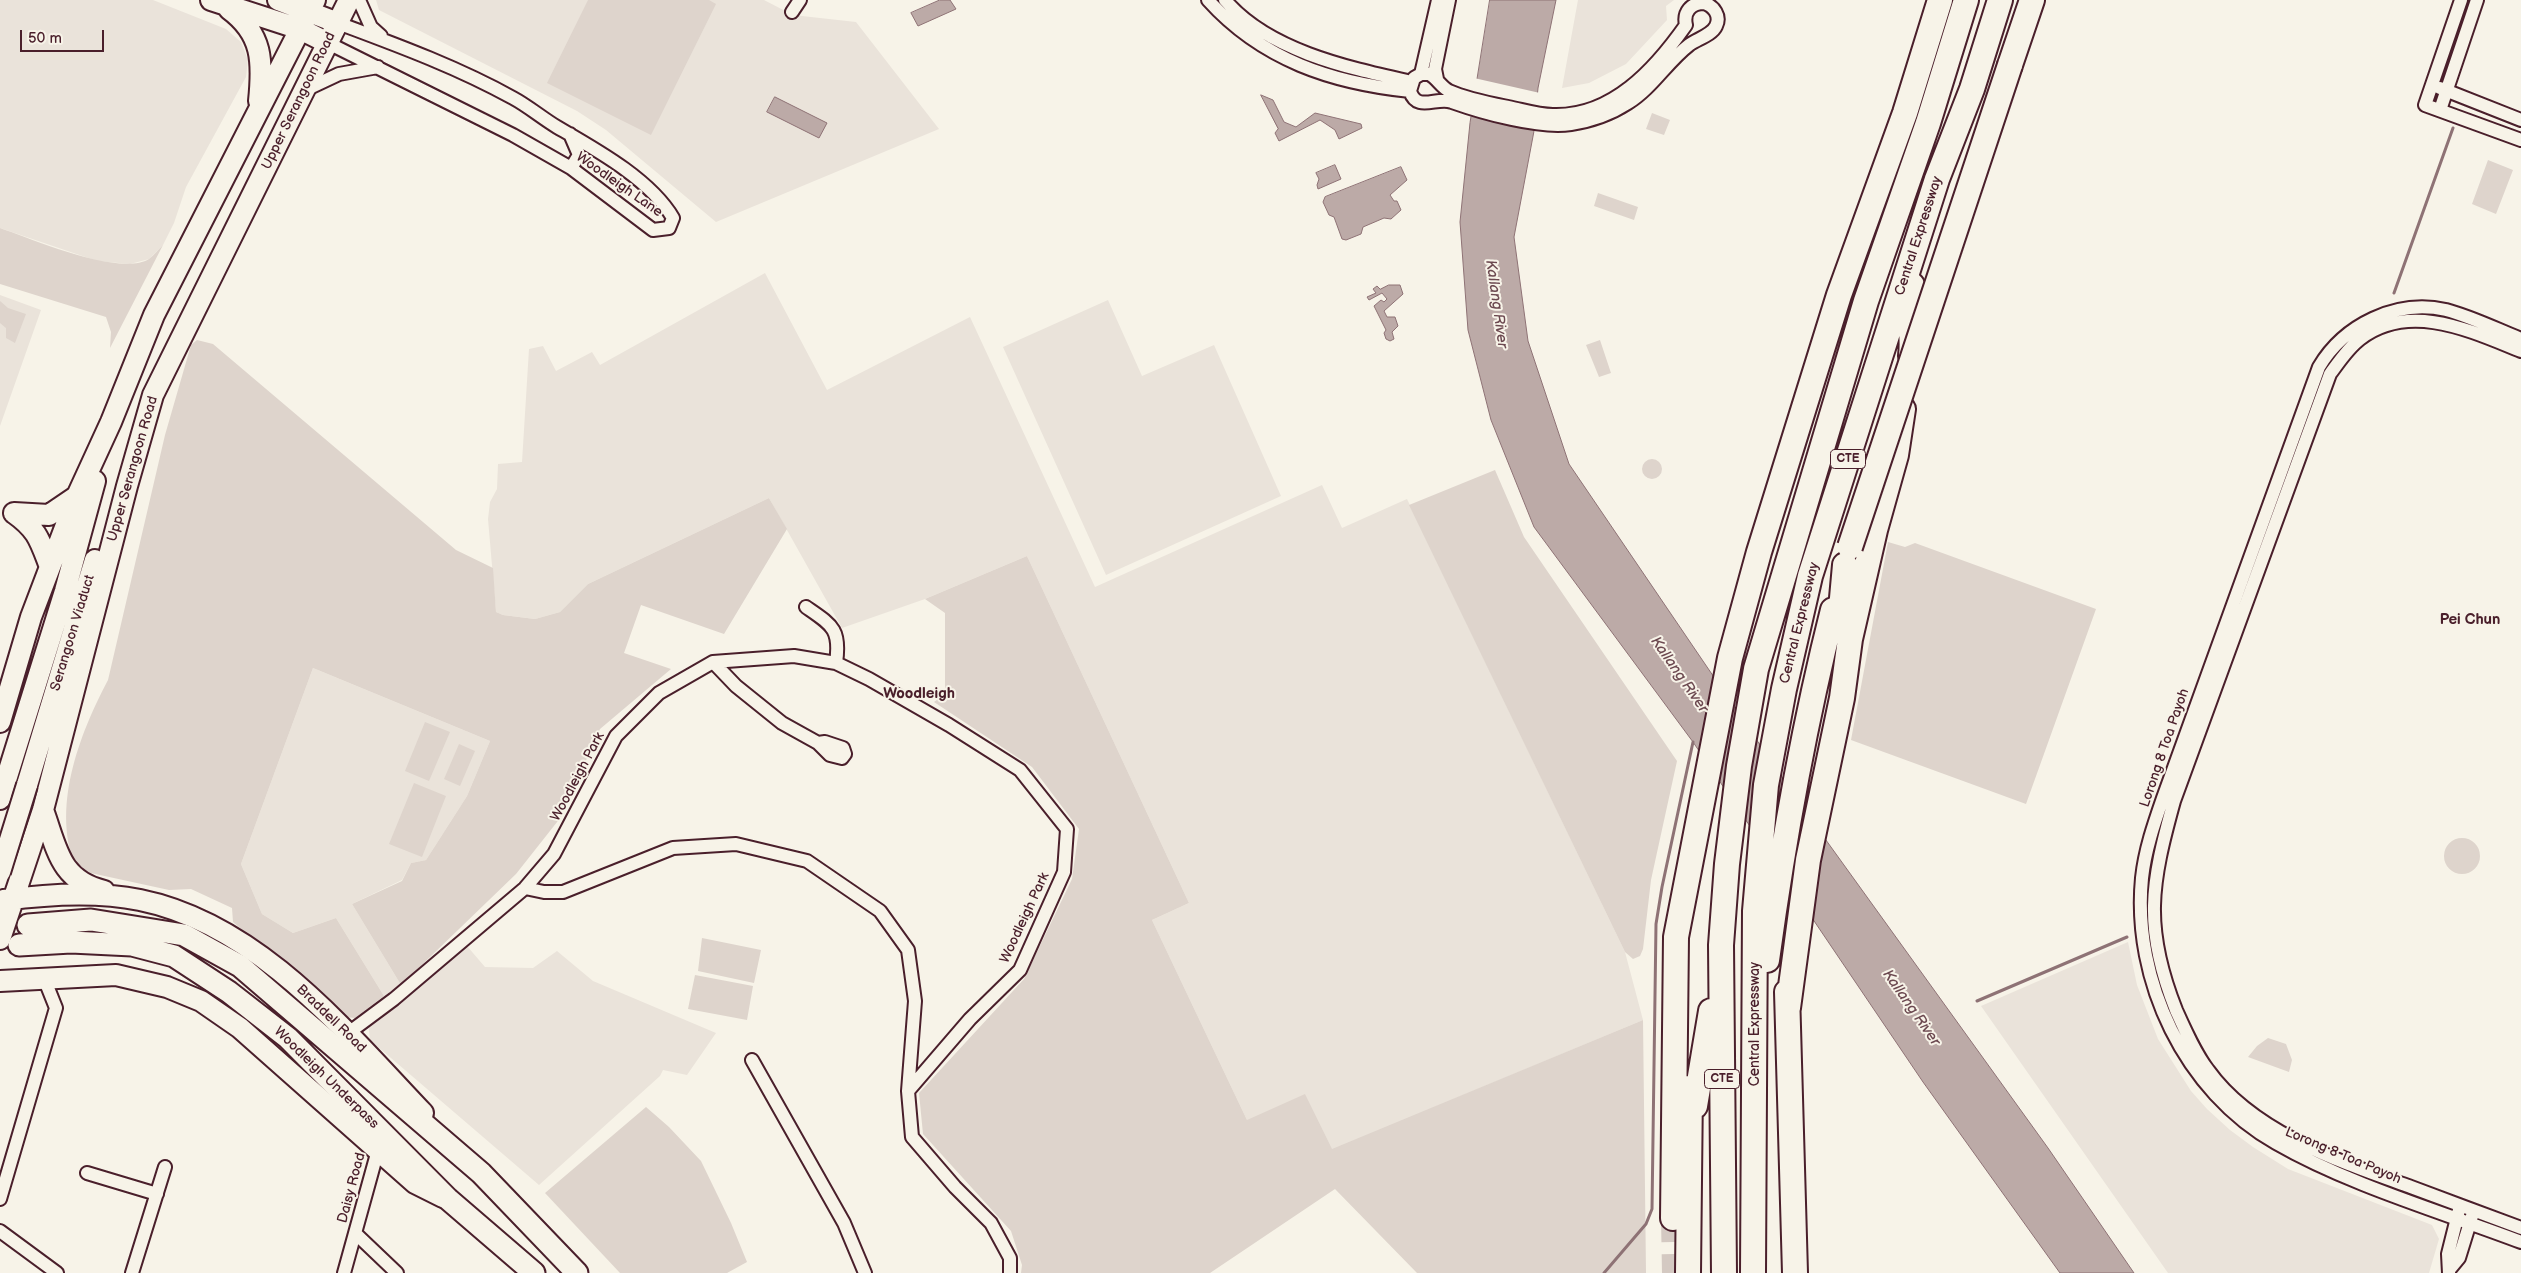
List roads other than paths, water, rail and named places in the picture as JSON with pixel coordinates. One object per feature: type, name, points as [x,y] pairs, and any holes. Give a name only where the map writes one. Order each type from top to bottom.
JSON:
[{"type":"highway","points":[[1673,1218],[1676,937],[1701,817],[1730,658],[1759,552],[1839,294],[1905,113],[1940,0]]},
{"type":"highway","name":"Central Expressway","points":[[1724,1273],[1721,945],[1727,864],[1739,766],[1756,669],[1866,301],[1928,123],[1966,0]]},
{"type":"highway","name":"Central Expressway","points":[[1753,1273],[1755,1046],[1765,908],[1766,785],[1784,689],[1810,576],[1937,180],[1972,90],[2000,0]]},
{"type":"highway","points":[[1795,1273],[1788,1008],[1793,935],[1808,860],[1828,694],[1848,556],[2032,0]]},
{"type":"highway","points":[[1765,908],[1828,694],[1850,639],[1862,582],[1896,455],[1913,340],[1910,293],[1938,199],[1937,180]]},
{"type":"highway","points":[[1688,1273],[1691,1135],[1689,1054],[1694,909],[1701,817]]},
{"type":"highway","name":"Woodleigh Underpass","points":[[28,925],[91,920],[138,926],[184,935],[192,939],[240,966],[481,1173]]},
{"type":"highway","name":"Woodleigh Underpass","points":[[9,942],[71,942],[132,945],[174,956],[229,992],[288,1038],[448,1199]]},
{"type":"highway","points":[[1691,1135],[1721,945]]},
{"type":"highway","name":"Braddell Road","points":[[481,1173],[577,1273]]},
{"type":"highway","points":[[448,1199],[534,1273]]},
{"type":"main road","points":[[278,0],[308,14],[338,23]]},
{"type":"main road","name":"Upper Serangoon Road","points":[[9,942],[7,899],[27,860],[43,810],[127,486],[153,395],[349,0]]},
{"type":"main road","points":[[217,3],[308,14],[328,42]]},
{"type":"main road","points":[[217,3],[238,16],[260,50],[261,73],[257,113]]},
{"type":"main road","points":[[0,722],[31,618],[50,567],[77,496],[111,422],[154,315],[308,14]]},
{"type":"main road","name":"Serangoon Viaduct","points":[[0,872],[103,535],[153,395]]},
{"type":"main road","name":"Serangoon Viaduct","points":[[0,799],[65,591],[111,422]]},
{"type":"main road","points":[[7,511],[49,515],[77,496]]},
{"type":"main road","points":[[7,511],[30,524],[37,533],[50,567]]},
{"type":"main road","points":[[43,810],[63,866],[76,881],[93,888],[139,900]]},
{"type":"main road","points":[[0,868],[15,868],[27,860]]},
{"type":"main road","name":"Braddell Road","points":[[7,899],[56,895],[139,900],[197,919],[257,952],[284,973],[348,1034],[481,1173]]},
{"type":"main road","points":[[0,917],[7,899]]},
{"type":"main road","points":[[0,981],[116,975],[166,986],[201,1001],[240,1028],[416,1183],[448,1199]]},
{"type":"main road","points":[[0,993],[21,980]]},
{"type":"street","points":[[359,0],[370,27],[388,42]]},
{"type":"street","points":[[792,12],[800,0]]},
{"type":"street","points":[[1208,0],[1224,18],[1250,40],[1309,68],[1367,87],[1414,82],[1429,74],[1441,90],[1471,108],[1552,121],[1582,122],[1609,114],[1630,102],[1650,85],[1687,46],[1712,32],[1718,22],[1715,10],[1705,2],[1695,4],[1688,9],[1686,25],[1648,73],[1609,102],[1583,113],[1552,121]]},
{"type":"street","points":[[1225,0],[1257,29],[1299,50],[1345,66],[1414,82]]},
{"type":"street","points":[[1438,0],[1414,82],[1418,102],[1428,104],[1441,90]]},
{"type":"street","points":[[1441,90],[1435,69],[1449,0]]},
{"type":"street","points":[[2460,0],[2425,105],[2521,140]]},
{"type":"street","points":[[2440,110],[2477,0]]},
{"type":"street","name":"Woodleigh Lane","points":[[328,42],[513,135],[571,168],[653,230],[661,231],[669,228],[673,218],[665,205],[614,162],[513,98],[430,58],[338,23]]},
{"type":"street","points":[[1686,25],[1692,32],[1702,36]]},
{"type":"street","points":[[304,90],[339,74],[378,67]]},
{"type":"street","points":[[2431,84],[2521,120]]},
{"type":"street","points":[[570,134],[578,155],[571,168]]},
{"type":"street","name":"Lorong 8 Toa Payoh","points":[[2521,339],[2461,315],[2428,308],[2382,314],[2356,327],[2329,350],[2318,367],[2178,750],[2154,826],[2142,878],[2142,929],[2155,988],[2170,1027],[2187,1058],[2207,1086],[2244,1121],[2275,1143],[2345,1176],[2472,1216],[2521,1228]]},
{"type":"street","name":"Lorong 8 Toa Payoh","points":[[2459,1212],[2291,1138],[2251,1112],[2224,1089],[2208,1070],[2181,1021],[2168,989],[2156,943],[2152,899],[2158,856],[2174,801],[2330,374],[2345,353],[2359,339],[2376,330],[2406,321],[2438,322],[2521,351]]},
{"type":"street","points":[[806,607],[831,624],[836,640],[836,663]]},
{"type":"street","name":"Woodleigh Park","points":[[348,1034],[394,999],[525,888],[554,854],[616,736],[659,693],[713,662],[794,656],[836,663],[869,679],[949,725],[1020,770],[1067,829],[1064,872],[1020,970],[970,1019],[908,1091]]},
{"type":"street","points":[[713,662],[736,686],[782,723],[818,743]]},
{"type":"street","points":[[525,888],[544,892],[563,892],[673,848],[736,844],[806,861],[880,910],[908,950],[915,1001],[908,1091],[912,1137],[955,1187],[991,1223],[1010,1258],[1010,1273]]},
{"type":"street","points":[[0,1199],[56,1008],[44,978]]},
{"type":"street","points":[[752,1060],[844,1223],[865,1273]]},
{"type":"street","name":"Daisy Road","points":[[344,1273],[378,1150]]},
{"type":"street","points":[[132,1273],[165,1167]]},
{"type":"street","points":[[88,1173],[157,1194]]},
{"type":"street","points":[[2449,1272],[2448,1254],[2459,1212]]},
{"type":"street","points":[[2449,1272],[2459,1258],[2472,1216]]},
{"type":"street","name":"Lorong 8 Toa Payoh","points":[[2472,1216],[2521,1242]]},
{"type":"street","points":[[0,1231],[57,1273]]},
{"type":"street","name":"Daisy Road","points":[[355,1233],[397,1273]]},
{"type":"water","points":[[940,0],[950,0],[956,9],[918,26],[911,13]]},
{"type":"water","name":"Kallang River","points":[[1490,0],[1556,0],[1538,88],[1534,131],[1514,237],[1528,341],[1569,464],[1805,811],[2048,1148],[2134,1273],[2060,1273],[1923,1082],[1693,742],[1534,527],[1491,420],[1468,330],[1460,222],[1470,123]]},
{"type":"water","points":[[1261,95],[1273,100],[1284,122],[1296,127],[1315,113],[1361,124],[1362,128],[1339,139],[1335,130],[1320,120],[1279,141],[1275,133],[1278,129]]},
{"type":"water","points":[[775,97],[827,123],[819,138],[767,112]]},
{"type":"water","points":[[1335,165],[1341,179],[1318,189],[1319,179],[1316,173]]},
{"type":"water","points":[[1401,167],[1407,180],[1390,195],[1394,201],[1397,201],[1401,210],[1391,219],[1384,218],[1363,227],[1361,234],[1346,240],[1342,239],[1334,217],[1329,215],[1323,202],[1325,197]]},
{"type":"water","points":[[1389,285],[1400,285],[1403,294],[1384,311],[1387,317],[1395,317],[1398,326],[1392,332],[1394,339],[1390,341],[1386,339],[1384,333],[1386,330],[1374,306],[1381,300],[1384,302],[1387,299],[1382,293],[1369,300],[1367,297],[1376,293],[1373,289],[1377,286],[1380,289]]},
{"type":"waterway","points":[[2394,293],[2453,128]]},
{"type":"waterway","points":[[1604,1273],[1646,1224],[1652,1209],[1656,924],[1693,742]]},
{"type":"waterway","points":[[1977,1001],[2127,937]]},
{"type":"tunnel","points":[[1673,1218],[1674,1273]]},
{"type":"district","name":"Pei Chun","points":[[2470,620]]},
{"type":"district","name":"Woodleigh","points":[[919,694]]}]
